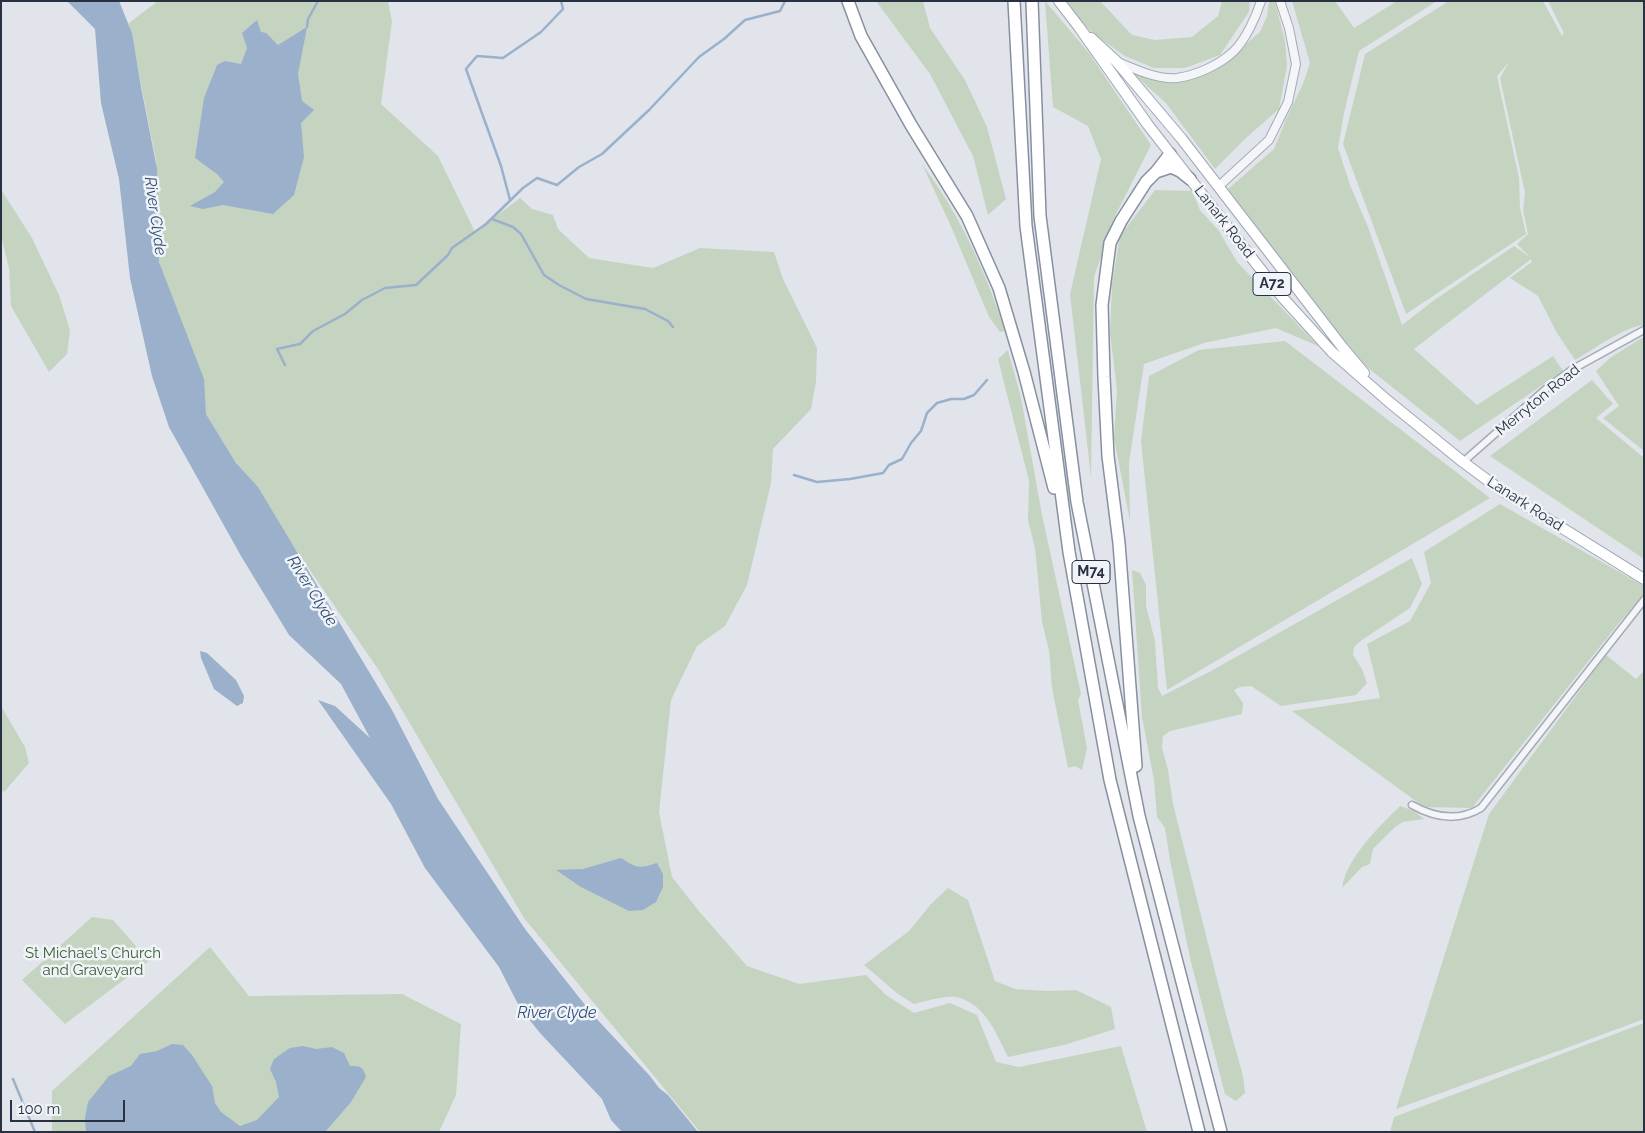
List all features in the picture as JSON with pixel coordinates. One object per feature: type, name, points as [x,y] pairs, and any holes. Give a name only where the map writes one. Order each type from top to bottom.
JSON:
[{"type":"highway","name":"M74","points":[[848,1],[861,36],[911,125],[967,216],[999,288],[1024,372],[1066,536]]},
{"type":"highway","name":"M74","points":[[1014,1],[1026,226],[1066,536],[1110,780],[1199,1132]]},
{"type":"highway","name":"M74","points":[[1032,1],[1040,216],[1077,502],[1140,816],[1221,1132]]},
{"type":"highway","name":"M74","points":[[1140,816],[1119,543],[1108,456],[1102,305],[1110,243],[1127,210],[1170,154]]},
{"type":"highway","points":[[1156,172],[1171,167],[1190,178]]},
{"type":"main road","name":"Lanark Road","points":[[1059,1],[1170,154],[1283,298],[1332,352],[1388,401],[1498,488],[1644,579]]},
{"type":"main road","name":"Lanark Road","points":[[1079,27],[1116,61],[1127,74],[1218,186],[1342,348],[1388,401]]},
{"type":"main road","name":"A72","points":[[1127,74],[1174,141],[1170,154]]},
{"type":"main road","points":[[1198,189],[1218,186]]},
{"type":"street","points":[[1116,61],[1146,74],[1176,78],[1205,70],[1234,52],[1255,20],[1261,1]]},
{"type":"street","points":[[1218,186],[1269,140],[1288,102],[1296,64],[1289,28],[1280,1]]},
{"type":"street","name":"Merryton Road","points":[[1463,462],[1573,369],[1644,330]]},
{"type":"street","points":[[1412,805],[1442,817],[1469,815],[1481,808],[1644,600]]},
{"type":"green space","points":[[158,1],[388,1],[392,21],[381,104],[438,156],[475,232],[520,198],[532,209],[553,215],[558,229],[589,258],[653,268],[700,248],[774,252],[783,279],[817,348],[816,382],[811,409],[773,449],[771,483],[747,585],[725,626],[697,646],[671,700],[659,812],[672,877],[747,966],[799,984],[866,975],[886,995],[914,1013],[950,1003],[977,1015],[996,1062],[1019,1067],[1121,1046],[1147,1132],[700,1132],[524,918],[378,669],[236,463],[206,414],[159,262],[156,161],[129,23]]},
{"type":"green space","points":[[876,1],[923,1],[930,28],[965,80],[987,127],[1006,199],[988,215],[973,156],[930,74]]},
{"type":"green space","points":[[1045,1],[1089,53],[1151,145],[1115,216],[1094,277],[1091,477],[1070,294],[1101,159],[1088,126],[1053,107]]},
{"type":"green space","points":[[1064,1],[1100,1],[1132,35],[1155,40],[1192,37],[1218,16],[1222,1],[1250,1],[1249,12],[1220,55],[1185,68],[1154,68],[1125,56],[1091,32]]},
{"type":"green space","points":[[1269,1],[1275,1],[1285,41],[1287,66],[1279,109],[1215,169],[1166,103],[1128,69],[1174,82],[1223,64],[1260,32],[1267,16]]},
{"type":"green space","points":[[1292,1],[1335,1],[1354,28],[1397,1],[1437,1],[1359,51],[1344,113],[1338,148],[1402,325],[1433,301],[1514,246],[1531,258],[1517,244],[1528,234],[1523,210],[1525,193],[1500,78],[1509,62],[1497,76],[1519,178],[1520,208],[1526,234],[1406,314],[1343,144],[1365,54],[1449,1],[1543,1],[1562,36],[1564,33],[1548,1],[1644,1],[1644,325],[1628,329],[1575,360],[1557,333],[1538,296],[1510,278],[1532,262],[1531,259],[1414,349],[1477,405],[1553,356],[1563,371],[1460,441],[1343,348],[1318,318],[1228,189],[1274,149],[1303,84],[1310,63]]},
{"type":"green space","points":[[922,164],[936,183],[971,244],[1005,331],[1000,332],[989,317],[950,224]]},
{"type":"green space","points":[[1155,190],[1192,191],[1200,210],[1219,231],[1237,262],[1329,357],[1318,346],[1276,328],[1204,343],[1144,364],[1129,463],[1130,521],[1114,438],[1117,390],[1110,333],[1112,284],[1120,236]]},
{"type":"green space","points":[[2,191],[32,238],[59,295],[70,330],[67,354],[49,372],[11,306],[9,268],[1,236]]},
{"type":"green space","points":[[1644,338],[1644,451],[1603,418],[1619,406],[1596,371],[1610,358]]},
{"type":"green space","points":[[1285,341],[1490,498],[1167,690],[1141,441],[1149,376],[1199,350]]},
{"type":"green space","points":[[1008,350],[1021,398],[1042,515],[1081,694],[1078,700],[1087,748],[1082,770],[1075,766],[1068,768],[1052,688],[1049,650],[1042,622],[1035,548],[1028,520],[1029,481],[998,359]]},
{"type":"green space","points":[[1592,380],[1613,404],[1596,418],[1644,458],[1644,559],[1490,456]]},
{"type":"green space","points":[[1500,504],[1644,586],[1644,594],[1472,808],[1424,807],[1292,711],[1380,698],[1367,644],[1410,621],[1431,583],[1424,552]]},
{"type":"green space","points":[[1412,558],[1422,584],[1410,608],[1354,647],[1353,655],[1362,669],[1367,683],[1356,695],[1281,706],[1251,686],[1240,687],[1234,690],[1243,703],[1242,714],[1170,731],[1163,736],[1162,748],[1168,770],[1173,804],[1243,1076],[1245,1093],[1236,1101],[1225,1094],[1190,958],[1165,828],[1157,817],[1154,780],[1142,717],[1132,570],[1140,573],[1146,585],[1146,606],[1155,641],[1158,688],[1162,696],[1211,671]]},
{"type":"green space","points":[[1606,655],[1636,679],[1644,671],[1644,1019],[1396,1109],[1489,814]]},
{"type":"green space","points":[[1,706],[25,747],[29,763],[4,792],[1,789]]},
{"type":"green space","points":[[1400,806],[1414,811],[1424,819],[1403,822],[1395,827],[1373,849],[1370,864],[1362,867],[1342,888],[1345,876],[1357,854],[1373,833]]},
{"type":"green space","points":[[948,888],[968,900],[995,981],[1015,989],[1076,990],[1111,1007],[1115,1029],[1064,1045],[1008,1057],[990,1022],[984,1014],[969,1002],[960,998],[950,997],[914,1004],[898,994],[864,965],[909,931],[931,904]]},
{"type":"green space","name":"St Michael's Church and Graveyard","points":[[92,917],[113,920],[149,961],[65,1024],[22,980]]},
{"type":"green space","points":[[210,947],[249,996],[402,994],[461,1024],[456,1095],[439,1132],[52,1132],[52,1091]]},
{"type":"green space","points":[[1644,1023],[1644,1132],[1390,1132],[1394,1117]]},
{"type":"water","name":"River Clyde","points":[[67,1],[119,1],[132,33],[157,169],[159,262],[204,379],[206,414],[236,463],[258,487],[392,710],[438,799],[525,929],[593,1015],[659,1088],[668,1095],[698,1132],[622,1132],[611,1120],[602,1099],[540,1033],[520,1008],[499,967],[425,868],[391,804],[318,700],[335,706],[370,738],[341,684],[289,635],[241,556],[169,427],[152,376],[130,278],[119,179],[101,103],[95,29]]},
{"type":"water","points":[[257,20],[261,32],[266,33],[278,45],[307,27],[298,74],[302,101],[314,110],[301,123],[304,157],[294,195],[273,214],[223,205],[203,209],[190,206],[215,192],[224,182],[217,174],[195,158],[204,98],[217,65],[225,61],[241,64],[247,48],[242,33]]},
{"type":"water","points":[[200,651],[207,653],[236,680],[244,696],[243,703],[237,706],[214,689]]},
{"type":"water","points":[[621,858],[630,864],[638,866],[657,863],[663,874],[663,887],[656,902],[643,910],[629,911],[581,887],[556,870],[583,869]]},
{"type":"water","points":[[172,1044],[183,1045],[192,1055],[212,1086],[215,1103],[221,1112],[240,1126],[257,1120],[279,1097],[276,1082],[270,1069],[274,1059],[290,1048],[303,1046],[316,1049],[332,1047],[344,1053],[350,1066],[361,1068],[366,1077],[351,1102],[325,1132],[86,1132],[85,1118],[88,1102],[109,1076],[131,1066],[140,1054],[157,1051]]},
{"type":"waterway","points":[[307,27],[308,19],[318,1]]},
{"type":"waterway","points":[[510,200],[501,166],[466,69],[477,56],[503,58],[541,32],[563,9],[561,1]]},
{"type":"waterway","points":[[285,365],[277,349],[300,344],[313,331],[345,314],[362,300],[385,288],[416,285],[448,255],[452,248],[486,224],[523,188],[537,178],[557,185],[579,167],[602,154],[649,110],[699,57],[724,39],[745,20],[780,11],[785,1]]},
{"type":"waterway","points":[[492,219],[513,227],[521,234],[544,275],[559,285],[586,299],[645,309],[668,321],[673,327]]},
{"type":"waterway","points":[[794,475],[817,482],[883,473],[889,465],[902,459],[911,443],[921,431],[927,413],[937,403],[951,399],[964,399],[974,395],[987,380]]},
{"type":"waterway","points":[[13,1079],[35,1132]]}]
